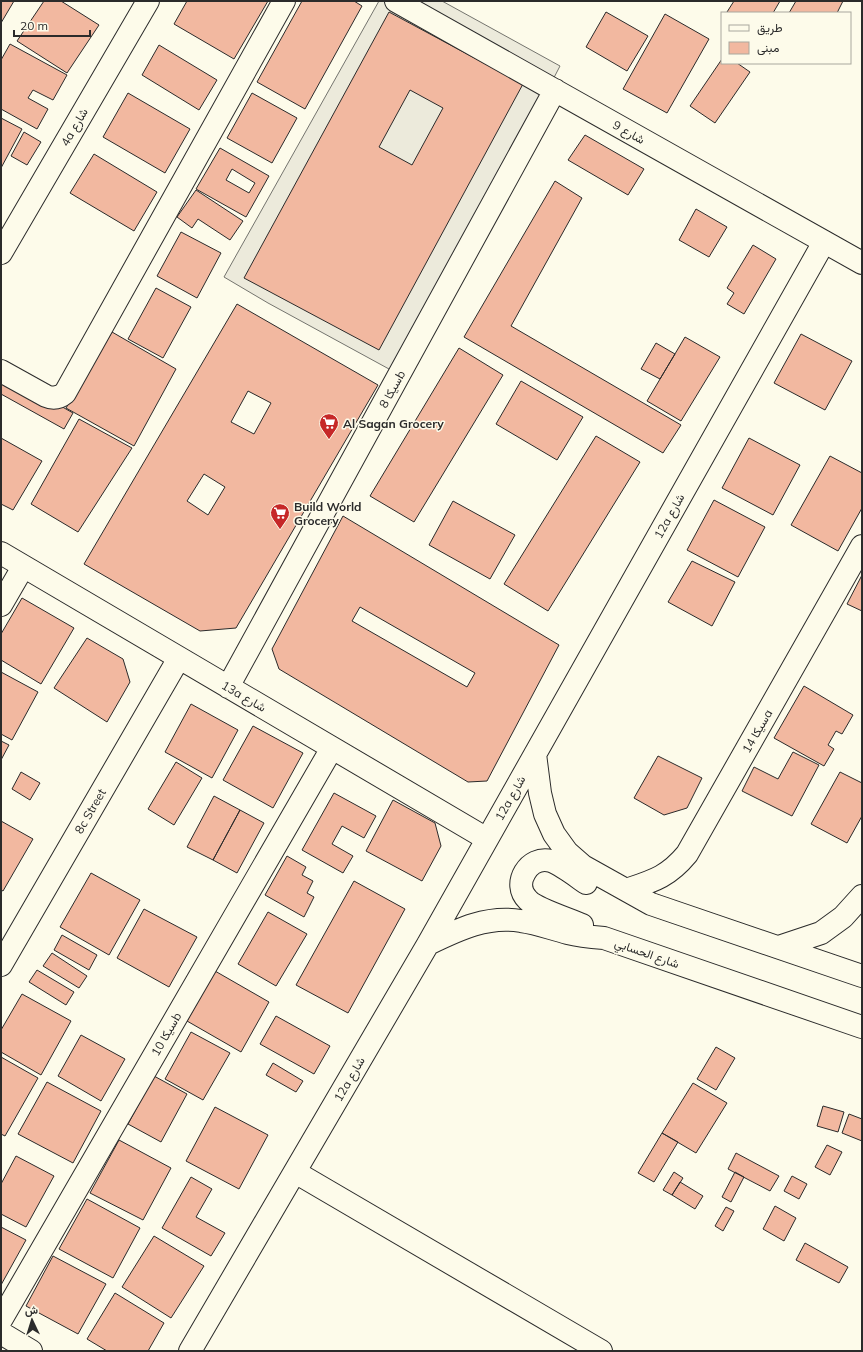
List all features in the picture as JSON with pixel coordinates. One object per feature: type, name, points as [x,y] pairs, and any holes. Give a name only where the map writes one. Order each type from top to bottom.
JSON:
[{"type":"street","name":"4a شارع","points":[[1,253],[148,1]]},
{"type":"street","points":[[1,371],[51,398],[61,396],[65,393],[284,1]]},
{"type":"street","name":"شارع 9","points":[[396,1],[862,263]]},
{"type":"street","name":"سيكا 8b","points":[[228,687],[555,90]]},
{"type":"street","name":"12a شارع","points":[[190,1351],[428,944],[824,242]]},
{"type":"street","name":"سيكا 14a","points":[[626,890],[662,877],[671,871],[687,854],[862,546]]},
{"type":"street","name":"13a شارع","points":[[1,553],[487,839]]},
{"type":"street","points":[[1,605],[24,567]]},
{"type":"street","name":"8c Street","points":[[1,965],[179,658]]},
{"type":"street","name":"سيكا 10b","points":[[1,1320],[332,748]]},
{"type":"street","points":[[535,754],[540,794],[545,814],[554,834],[567,852],[584,866],[650,904]]},
{"type":"street","points":[[604,938],[591,929],[528,901],[522,892],[521,882],[524,872],[531,864],[541,860],[552,861],[600,892],[634,902],[650,904],[862,976]]},
{"type":"street","points":[[780,947],[809,938],[827,929],[843,917],[862,896]]},
{"type":"street","name":"شارع الحسابي","points":[[428,944],[472,924],[487,921],[503,919],[535,923],[570,934],[604,938],[862,1027]]},
{"type":"street","points":[[295,1172],[601,1351]]},
{"type":"street","points":[[1,1333],[31,1351]]},
{"type":"shaded area","points":[[379,1],[442,1],[560,66],[400,375],[268,303],[224,277]]},
{"type":"building","points":[[1,1],[14,1],[1,23]]},
{"type":"building","points":[[44,1],[61,1],[99,25],[67,73],[17,41]]},
{"type":"building","points":[[187,1],[268,1],[234,59],[174,24]]},
{"type":"building","points":[[302,1],[354,1],[362,6],[305,109],[257,82]]},
{"type":"building","points":[[734,1],[780,1],[774,12],[727,12]]},
{"type":"building","points":[[796,1],[843,1],[838,12],[790,12]]},
{"type":"building","points":[[389,12],[523,84],[379,350],[244,278]],"holes":[[[410,90],[443,108],[412,165],[379,147]]]},
{"type":"building","points":[[606,12],[648,36],[627,71],[586,47]]},
{"type":"building","points":[[665,14],[709,39],[667,113],[623,89]]},
{"type":"building","points":[[10,44],[67,75],[53,100],[33,90],[28,98],[48,109],[37,129],[1,109],[1,60]]},
{"type":"building","points":[[159,45],[217,80],[199,110],[142,75]]},
{"type":"building","points":[[721,60],[721,64],[738,64],[750,72],[715,123],[690,106]]},
{"type":"building","points":[[128,93],[190,129],[165,173],[103,137]]},
{"type":"building","points":[[252,93],[297,118],[272,163],[227,138]]},
{"type":"building","points":[[1,118],[22,129],[1,168]]},
{"type":"building","points":[[24,132],[41,142],[27,165],[11,156]]},
{"type":"building","points":[[585,135],[644,169],[628,195],[568,160]]},
{"type":"building","points":[[220,148],[269,176],[246,217],[196,189]],"holes":[[[232,169],[255,183],[249,193],[226,180]]]},
{"type":"building","points":[[94,154],[157,192],[134,231],[70,193]]},
{"type":"building","points":[[555,181],[582,198],[511,326],[681,425],[663,453],[464,337]]},
{"type":"building","points":[[196,190],[243,221],[230,240],[198,219],[192,228],[177,217]]},
{"type":"building","points":[[696,209],[727,227],[709,257],[679,240]]},
{"type":"building","points":[[181,232],[221,253],[197,298],[157,276]]},
{"type":"building","points":[[753,245],[776,259],[744,314],[727,304],[734,293],[727,288]]},
{"type":"building","points":[[156,288],[191,307],[163,358],[128,339]]},
{"type":"building","points":[[237,304],[378,385],[236,628],[200,631],[84,564]],"holes":[[[248,391],[271,403],[254,434],[231,422]],[[204,474],[225,487],[208,515],[187,501]]]},
{"type":"building","points":[[112,332],[176,369],[134,446],[66,408]]},
{"type":"building","points":[[801,334],[852,361],[825,410],[774,383]]},
{"type":"building","points":[[685,337],[720,357],[681,421],[647,401]]},
{"type":"building","points":[[656,343],[675,354],[660,379],[641,369]]},
{"type":"building","points":[[459,348],[503,375],[414,522],[370,496]]},
{"type":"building","points":[[1,372],[73,413],[64,429],[1,394]]},
{"type":"building","points":[[521,381],[583,417],[557,460],[496,424]]},
{"type":"building","points":[[79,419],[132,448],[78,532],[31,504]]},
{"type":"building","points":[[596,436],[640,462],[548,611],[504,584]]},
{"type":"building","points":[[1,438],[42,461],[13,510],[1,504]]},
{"type":"building","points":[[749,438],[800,465],[773,515],[722,488]]},
{"type":"building","points":[[830,456],[862,473],[862,508],[838,551],[791,525]]},
{"type":"building","points":[[714,500],[765,527],[738,577],[687,550]]},
{"type":"building","points":[[453,501],[515,535],[490,579],[429,545]]},
{"type":"building","points":[[343,516],[559,645],[487,781],[468,782],[279,669],[272,649]],"holes":[[[360,607],[475,673],[467,687],[352,621]]]},
{"type":"building","points":[[692,561],[735,582],[712,626],[668,602]]},
{"type":"building","points":[[862,575],[862,611],[847,604]]},
{"type":"building","points":[[22,598],[74,628],[41,684],[1,660],[1,634]]},
{"type":"building","points":[[87,638],[123,659],[130,682],[107,722],[54,688]]},
{"type":"building","points":[[1,672],[38,692],[12,740],[1,734]]},
{"type":"building","points":[[804,686],[853,715],[842,734],[836,731],[828,745],[834,749],[824,766],[774,738]]},
{"type":"building","points":[[191,704],[238,730],[212,778],[165,752]]},
{"type":"building","points":[[253,726],[303,753],[273,808],[223,780]]},
{"type":"building","points":[[1,741],[9,745],[1,760]]},
{"type":"building","points":[[793,752],[819,765],[792,816],[742,791],[754,767],[778,779]]},
{"type":"building","points":[[658,756],[702,778],[687,808],[664,815],[634,798]]},
{"type":"building","points":[[176,762],[202,778],[174,825],[148,809]]},
{"type":"building","points":[[21,772],[40,783],[30,800],[12,789]]},
{"type":"building","points":[[840,772],[862,783],[862,816],[847,843],[811,824]]},
{"type":"building","points":[[334,793],[376,816],[364,838],[342,826],[332,844],[353,856],[343,873],[302,850]]},
{"type":"building","points":[[214,796],[240,810],[213,860],[187,847]]},
{"type":"building","points":[[393,800],[435,823],[441,846],[422,881],[366,851]]},
{"type":"building","points":[[240,810],[264,823],[237,873],[213,860]]},
{"type":"building","points":[[1,821],[33,839],[3,891],[1,890]]},
{"type":"building","points":[[287,856],[306,867],[302,875],[313,881],[307,893],[314,897],[304,917],[265,895]]},
{"type":"building","points":[[91,873],[140,900],[109,955],[60,927]]},
{"type":"building","points":[[354,881],[405,909],[348,1013],[296,985]]},
{"type":"building","points":[[144,909],[197,937],[169,987],[117,958]]},
{"type":"building","points":[[268,912],[307,934],[276,986],[238,964]]},
{"type":"building","points":[[62,935],[97,955],[89,970],[54,950]]},
{"type":"building","points":[[52,953],[87,976],[79,988],[43,966]]},
{"type":"building","points":[[37,970],[74,992],[66,1005],[29,982]]},
{"type":"building","points":[[215,971],[269,1002],[241,1052],[187,1021]]},
{"type":"building","points":[[22,994],[71,1021],[41,1075],[1,1052],[1,1030]]},
{"type":"building","points":[[276,1016],[330,1046],[314,1074],[260,1044]]},
{"type":"building","points":[[191,1032],[230,1053],[203,1100],[165,1079]]},
{"type":"building","points":[[81,1035],[125,1059],[101,1101],[58,1076]]},
{"type":"building","points":[[716,1047],[735,1058],[716,1090],[697,1079]]},
{"type":"building","points":[[1,1057],[38,1078],[5,1136],[1,1134]]},
{"type":"building","points":[[273,1063],[303,1081],[296,1092],[266,1075]]},
{"type":"building","points":[[154,1076],[187,1094],[161,1142],[128,1124]]},
{"type":"building","points":[[47,1082],[101,1111],[73,1163],[18,1134]]},
{"type":"building","points":[[693,1083],[727,1103],[696,1153],[662,1133]]},
{"type":"building","points":[[823,1106],[844,1112],[838,1132],[817,1126]]},
{"type":"building","points":[[215,1107],[268,1135],[239,1189],[186,1161]]},
{"type":"building","points":[[849,1114],[862,1119],[862,1141],[842,1133]]},
{"type":"building","points":[[662,1133],[678,1142],[654,1182],[638,1173]]},
{"type":"building","points":[[119,1140],[171,1168],[143,1220],[90,1193]]},
{"type":"building","points":[[827,1145],[842,1152],[830,1175],[815,1167]]},
{"type":"building","points":[[736,1153],[779,1176],[770,1191],[728,1169]]},
{"type":"building","points":[[16,1156],[54,1176],[26,1227],[1,1214],[1,1184]]},
{"type":"building","points":[[674,1172],[683,1178],[672,1195],[663,1190]]},
{"type":"building","points":[[735,1172],[744,1177],[731,1202],[722,1197]]},
{"type":"building","points":[[792,1176],[807,1184],[799,1199],[784,1191]]},
{"type":"building","points":[[191,1177],[212,1189],[196,1217],[225,1233],[211,1256],[162,1228]]},
{"type":"building","points":[[680,1182],[703,1196],[695,1209],[672,1195]]},
{"type":"building","points":[[87,1199],[140,1228],[113,1278],[59,1249]]},
{"type":"building","points":[[775,1206],[796,1218],[784,1241],[763,1229]]},
{"type":"building","points":[[726,1207],[734,1211],[723,1231],[715,1226]]},
{"type":"building","points":[[1,1227],[26,1240],[1,1285]]},
{"type":"building","points":[[154,1236],[204,1266],[171,1318],[122,1287]]},
{"type":"building","points":[[805,1243],[848,1267],[839,1283],[796,1260]]},
{"type":"building","points":[[53,1256],[106,1284],[78,1334],[26,1306]]},
{"type":"building","points":[[115,1293],[164,1323],[148,1351],[107,1351],[87,1339]]},
{"type":"place","name":"Al Sagan Grocery","points":[[329,440]]},
{"type":"place","name":"Build World Grocery","points":[[280,530]]}]
